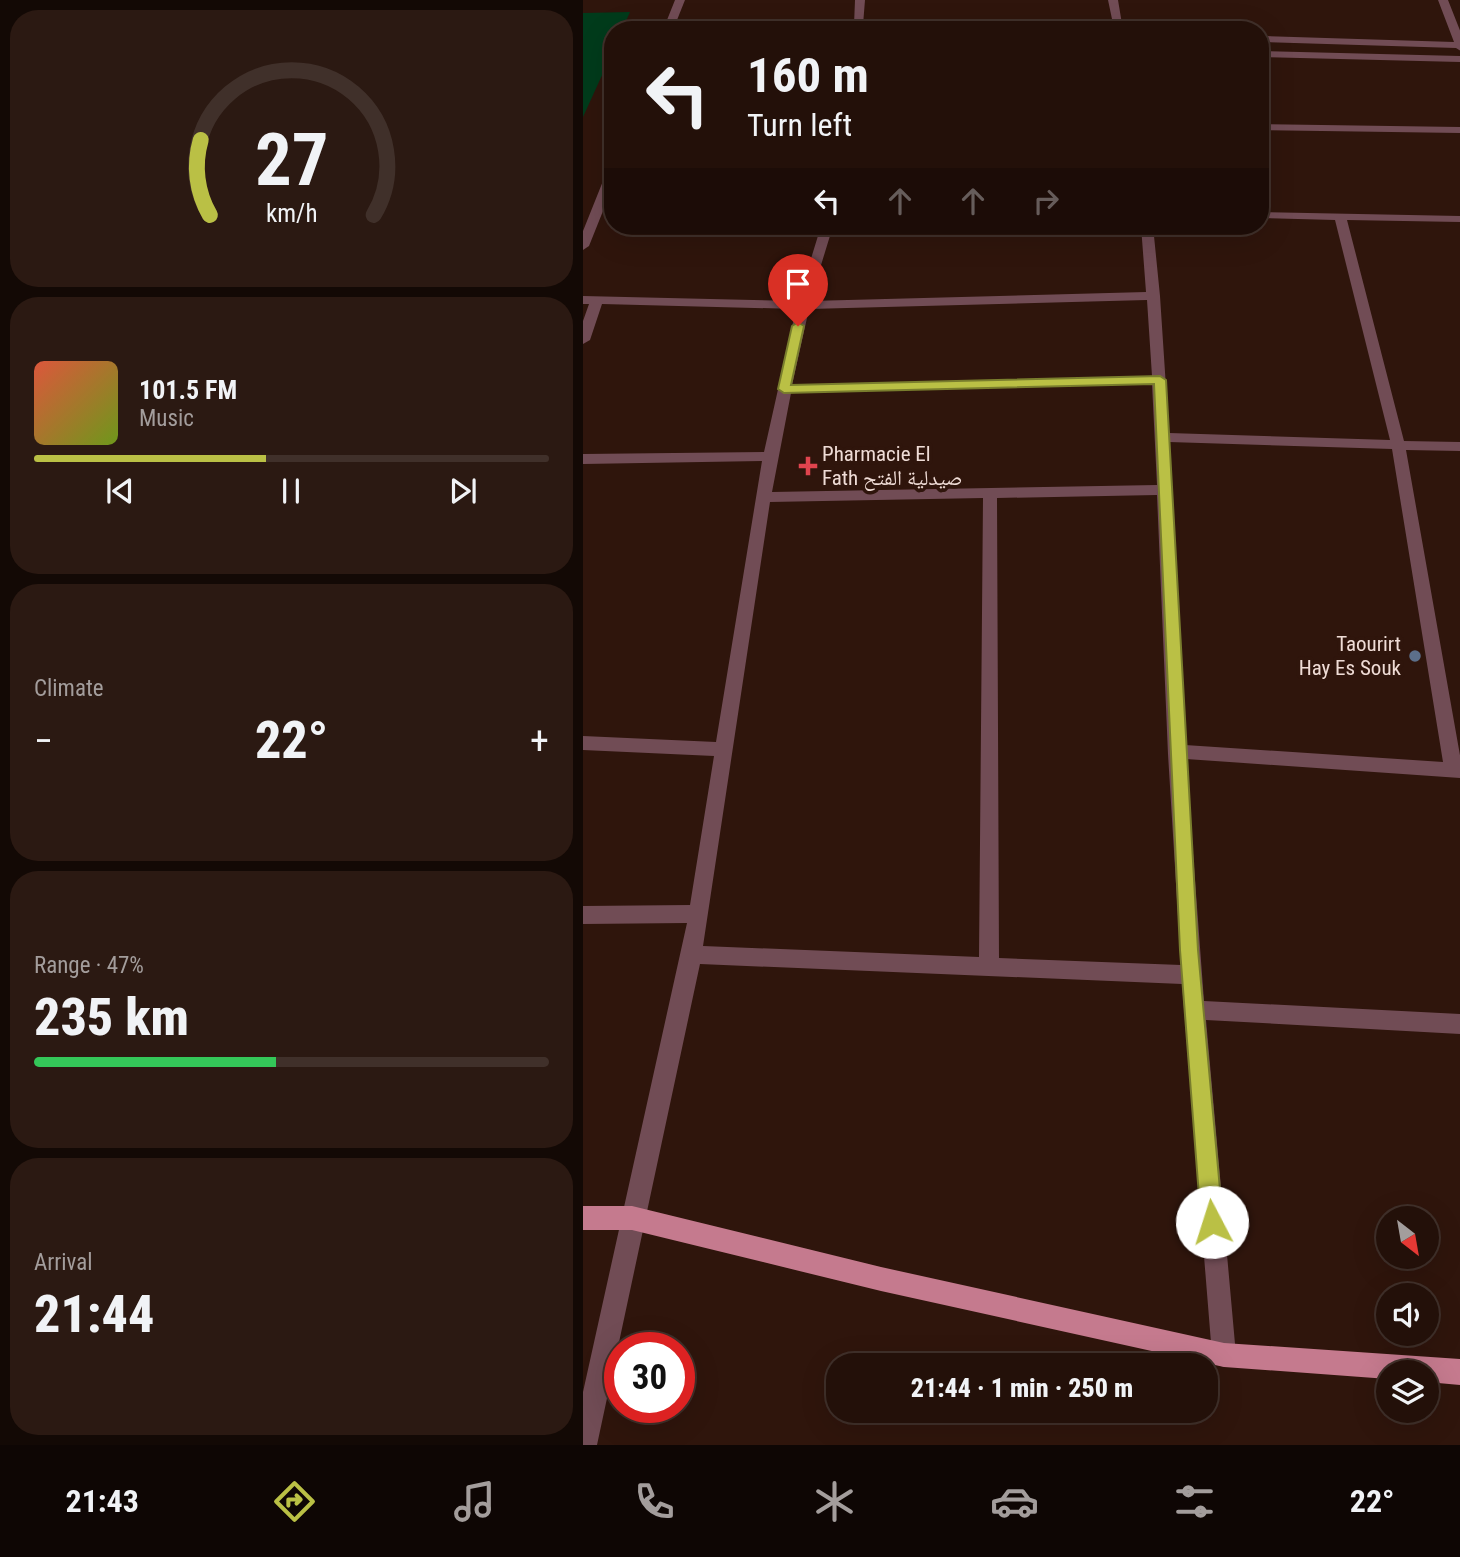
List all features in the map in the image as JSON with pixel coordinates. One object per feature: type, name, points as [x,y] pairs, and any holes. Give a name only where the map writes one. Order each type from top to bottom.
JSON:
[{"type":"main road","points":[[583,1218],[632,1218],[881,1279],[1224,1355],[1460,1371]]},
{"type":"street","points":[[672,21],[680,0]]},
{"type":"street","points":[[859,21],[860,0]]},
{"type":"street","points":[[1113,0],[1117,21]]},
{"type":"street","points":[[1269,39],[1459,46],[1443,0]]},
{"type":"street","points":[[1281,39],[1288,54]]},
{"type":"street","points":[[1269,54],[1460,59]]},
{"type":"street","points":[[1269,127],[1460,130]]},
{"type":"street","points":[[583,246],[604,194]]},
{"type":"street","points":[[1269,215],[1460,219]]},
{"type":"street","points":[[1177,751],[1457,771],[1398,445],[1340,217]]},
{"type":"street","points":[[584,1445],[692,955],[770,456],[802,304],[824,235]]},
{"type":"street","points":[[1148,235],[1164,437],[1177,751],[1193,1010],[1224,1355]]},
{"type":"street","points":[[583,340],[590,301],[802,304],[1153,296]]},
{"type":"street","points":[[784,389],[1160,380]]},
{"type":"street","points":[[1164,437],[1460,447]]},
{"type":"street","points":[[583,459],[770,456]]},
{"type":"street","points":[[763,497],[1166,491]]},
{"type":"street","points":[[989,966],[990,493]]},
{"type":"street","points":[[583,743],[723,749]]},
{"type":"street","points":[[583,915],[698,914]]},
{"type":"street","points":[[692,955],[1191,975]]},
{"type":"street","points":[[1193,1010],[1460,1024]]},
{"type":"green space","points":[[630,12],[626,21],[604,21],[604,71],[583,117],[583,13]]},
{"type":"place","name":"Pharmacie El Fath صيدلية الفتح","points":[[808,466]]},
{"type":"place","name":"Taourirt Hay Es Souk","points":[[1415,656]]},
{"type":"route","points":[[798,326],[784,389],[1160,380],[1189,950],[1212,1222]]}]
